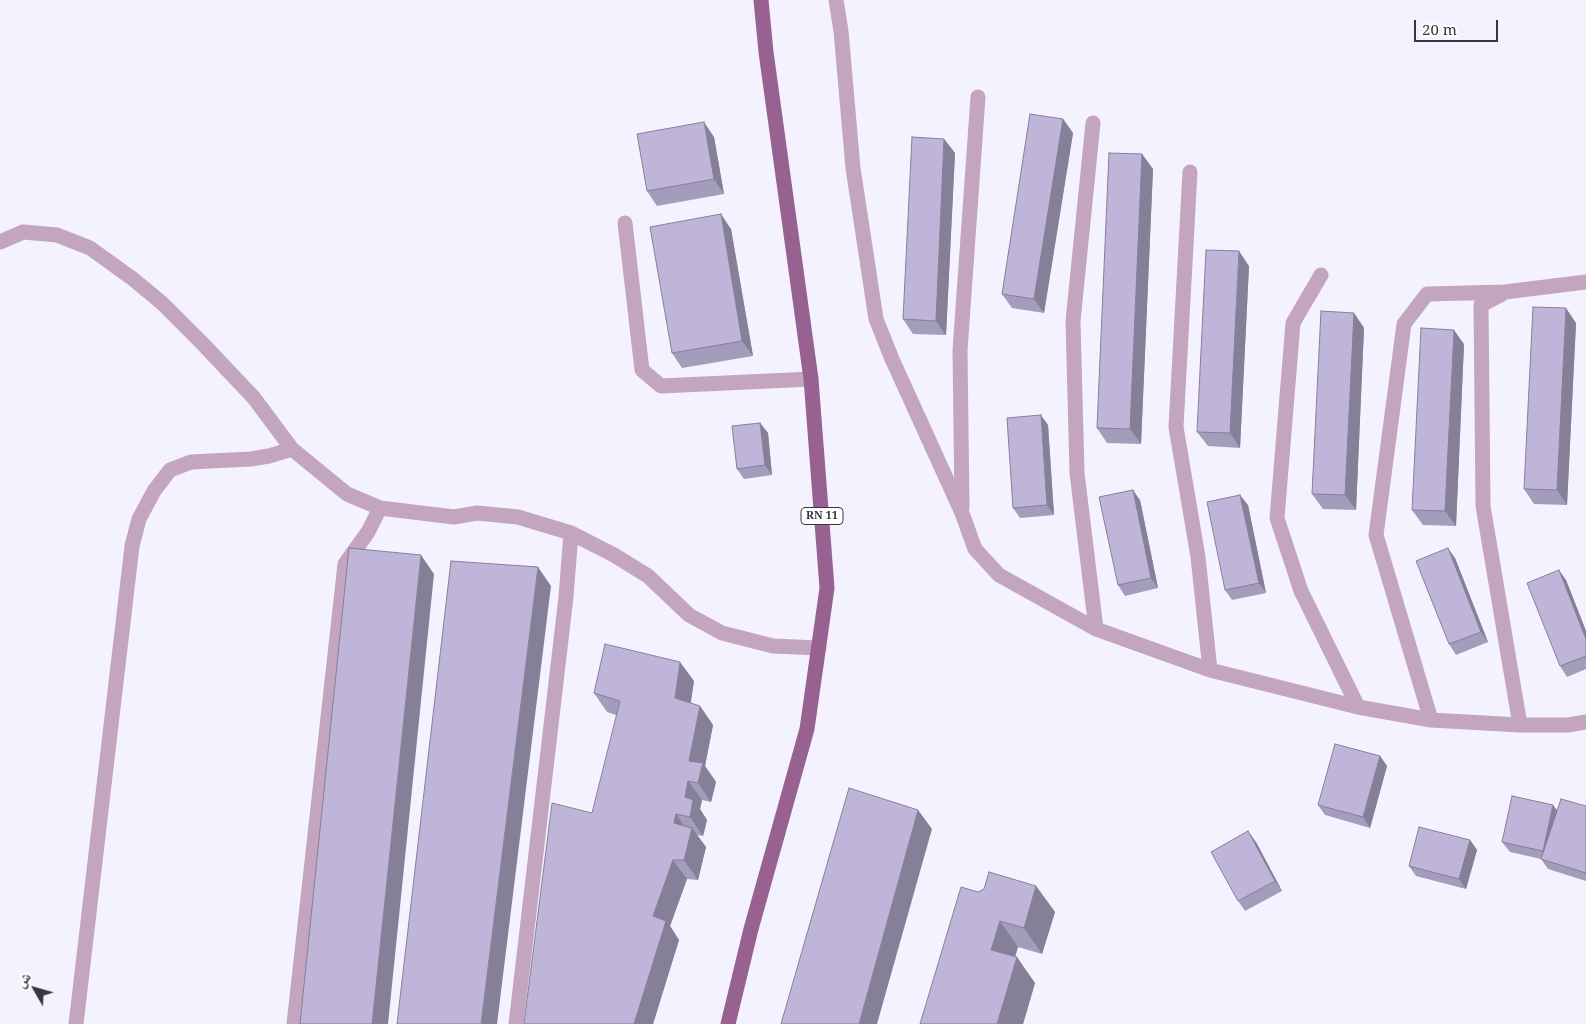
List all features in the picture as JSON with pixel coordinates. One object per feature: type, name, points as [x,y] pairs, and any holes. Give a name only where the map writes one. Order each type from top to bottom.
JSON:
[{"type":"main road","name":"RN 11","points":[[728,1024],[751,929],[807,729],[827,588],[811,379],[766,52],[761,0]]},
{"type":"street","points":[[836,0],[841,30],[853,168],[876,319],[892,359],[962,512],[976,549],[998,575],[1096,629],[1210,670],[1358,707],[1431,720],[1520,725],[1568,725],[1586,722]]},
{"type":"street","points":[[962,512],[960,350],[978,97]]},
{"type":"street","points":[[1093,123],[1074,321],[1078,473],[1096,629]]},
{"type":"street","points":[[1190,172],[1176,428],[1198,557],[1210,670]]},
{"type":"street","points":[[625,223],[642,370],[661,386],[811,379]]},
{"type":"street","points":[[0,242],[23,232],[58,235],[90,248],[133,279],[169,310],[254,398],[292,448],[347,494],[380,508],[454,517],[477,513],[518,517],[571,533],[614,555],[648,576],[689,615],[722,633],[773,646],[818,648]]},
{"type":"street","points":[[1320,275],[1293,323],[1277,518],[1301,591],[1358,707]]},
{"type":"street","points":[[1431,720],[1376,535],[1404,324],[1427,294],[1505,292],[1586,282]]},
{"type":"street","points":[[1505,292],[1482,305],[1483,506],[1520,725]]},
{"type":"street","points":[[76,1024],[132,546],[139,519],[154,491],[170,470],[191,462],[251,459],[269,456],[292,448]]},
{"type":"street","points":[[294,1024],[345,564],[368,532],[380,508]]},
{"type":"street","points":[[516,1024],[566,597],[571,533]]},
{"type":"building","points":[[1030,114],[1063,119],[1034,299],[1002,294]]},
{"type":"building","points":[[704,122],[714,179],[647,191],[637,134]]},
{"type":"building","points":[[912,137],[944,139],[936,321],[903,319]]},
{"type":"building","points":[[1109,153],[1142,154],[1130,429],[1097,428]]},
{"type":"building","points":[[721,214],[742,341],[672,353],[650,227]]},
{"type":"building","points":[[1206,250],[1239,251],[1230,433],[1197,432]]},
{"type":"building","points":[[1533,307],[1566,308],[1557,490],[1524,489]]},
{"type":"building","points":[[1321,311],[1354,313],[1345,495],[1312,494]]},
{"type":"building","points":[[1421,328],[1454,330],[1445,511],[1412,510]]},
{"type":"building","points":[[1041,415],[1047,505],[1013,508],[1007,418]]},
{"type":"building","points":[[760,423],[765,465],[737,469],[732,426]]},
{"type":"building","points":[[1133,490],[1151,578],[1118,585],[1099,497]]},
{"type":"building","points":[[1240,495],[1259,583],[1225,590],[1207,502]]},
{"type":"building","points":[[349,548],[421,555],[372,1024],[300,1024]]},
{"type":"building","points":[[1448,548],[1481,632],[1449,644],[1416,561]]},
{"type":"building","points":[[451,561],[538,567],[481,1024],[397,1024]]},
{"type":"building","points":[[1559,570],[1586,639],[1586,656],[1560,666],[1527,583]]},
{"type":"building","points":[[605,644],[680,662],[675,698],[700,706],[689,761],[703,763],[698,783],[688,781],[685,797],[693,800],[690,817],[676,814],[674,823],[692,828],[684,860],[673,860],[653,916],[666,921],[634,1024],[524,1024],[552,803],[592,813],[620,701],[594,693]]},
{"type":"building","points":[[1335,744],[1380,756],[1363,817],[1318,805]]},
{"type":"building","points":[[849,788],[918,810],[859,1024],[781,1024]]},
{"type":"building","points":[[1512,796],[1553,805],[1543,851],[1502,842]]},
{"type":"building","points":[[1561,799],[1586,806],[1586,873],[1541,859]]},
{"type":"building","points":[[1419,827],[1470,840],[1459,879],[1409,866]]},
{"type":"building","points":[[1248,831],[1275,881],[1238,901],[1211,852]]},
{"type":"building","points":[[989,872],[1036,886],[1024,928],[1000,921],[991,950],[1017,957],[997,1024],[920,1024],[961,887],[978,892],[984,889]]}]
